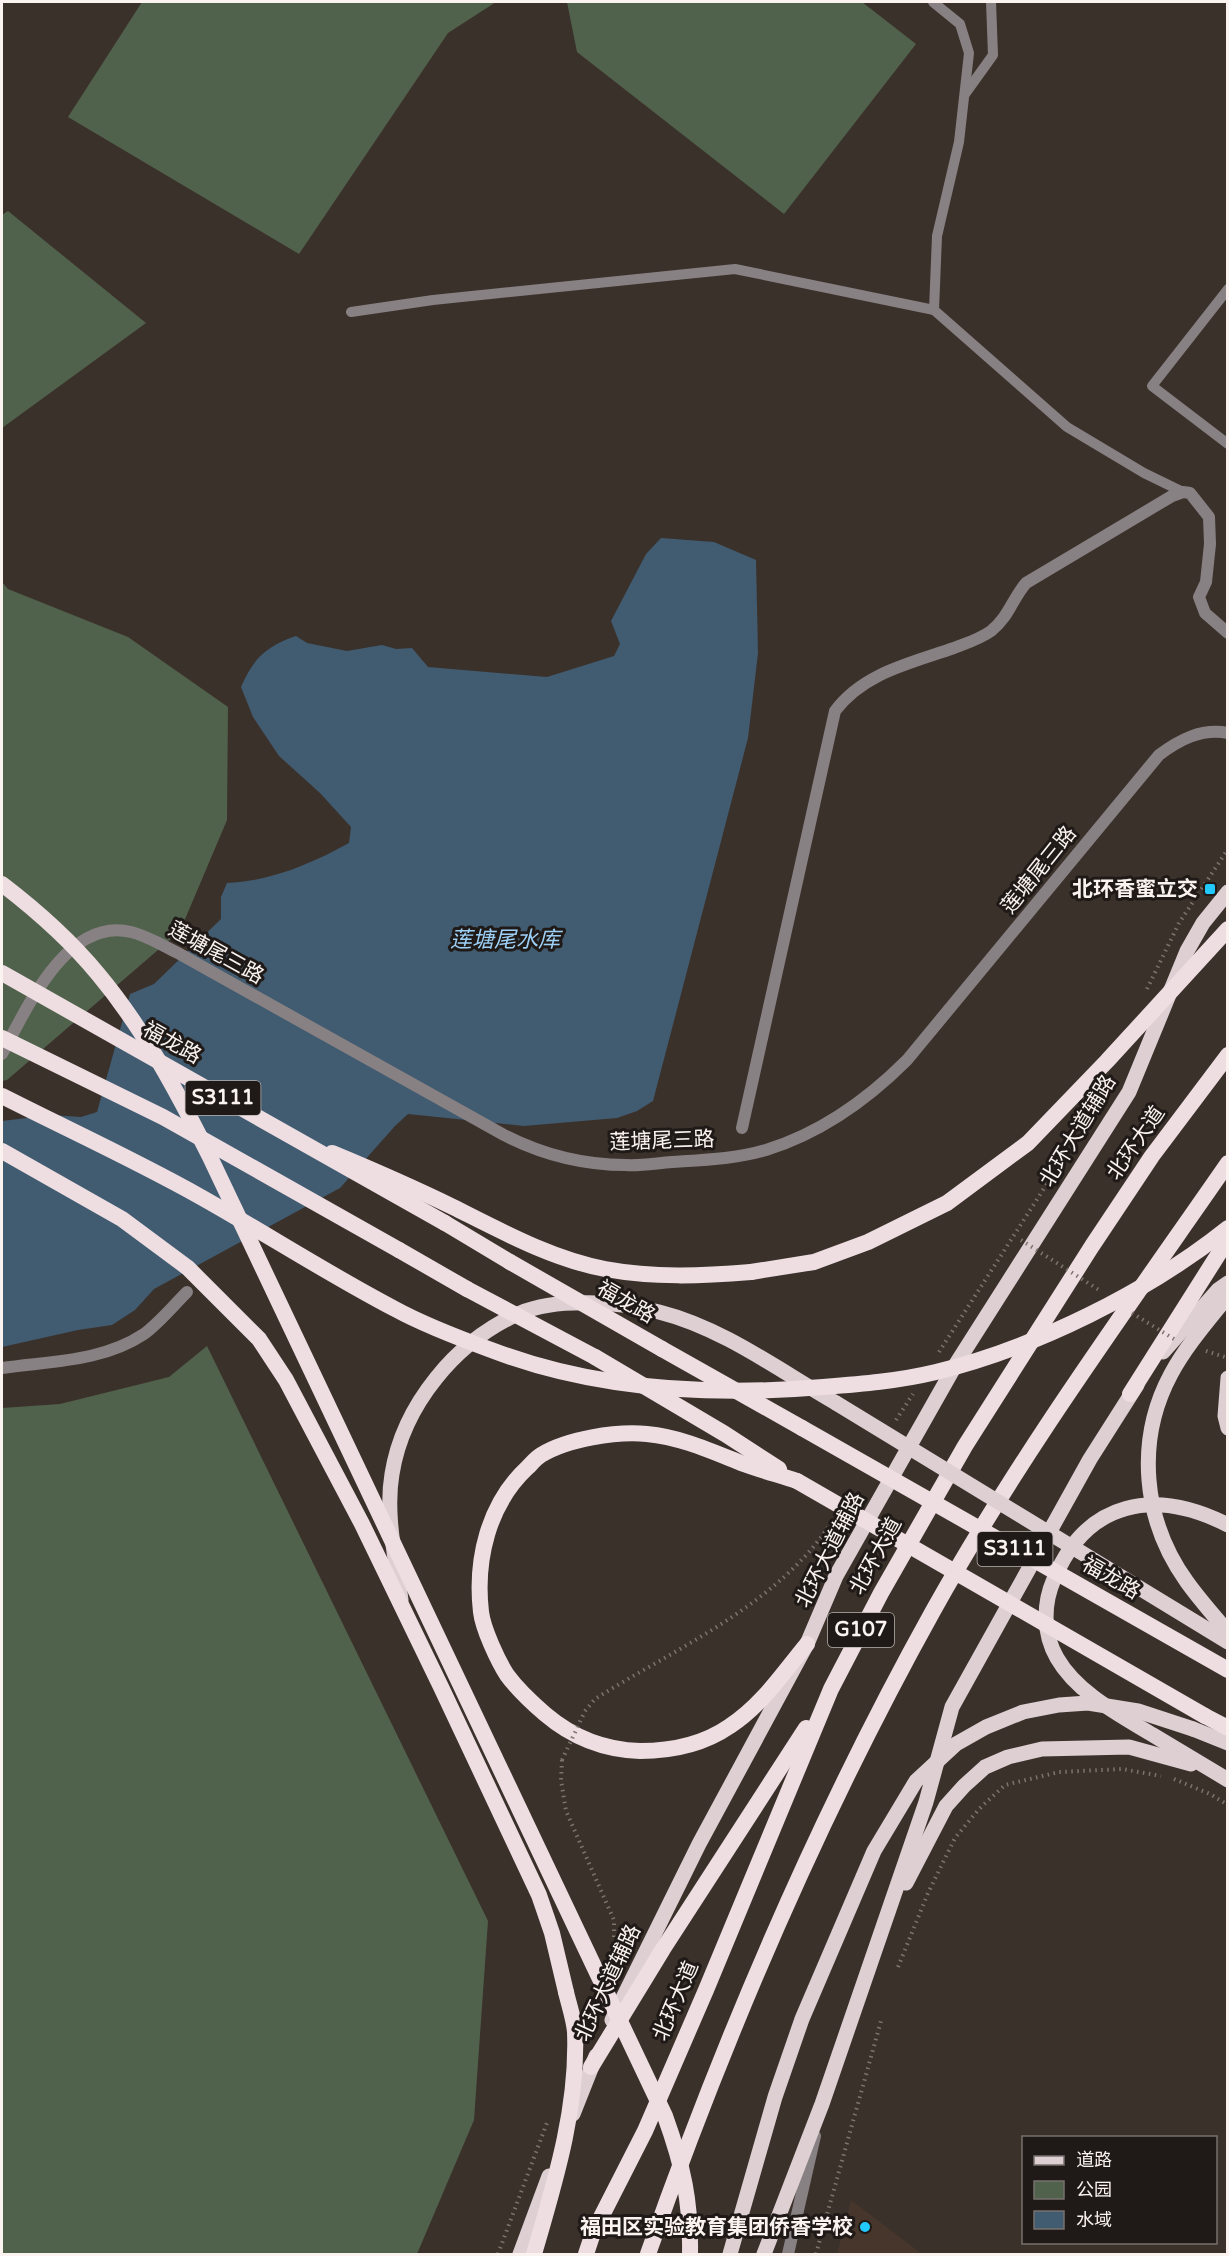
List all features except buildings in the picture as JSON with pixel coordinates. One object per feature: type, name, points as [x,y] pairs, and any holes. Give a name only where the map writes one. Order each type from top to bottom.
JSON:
[{"type":"highway","points":[[2,884],[54,928],[98,974],[145,1040],[205,1148],[665,2116],[686,2182],[690,2254]]},
{"type":"highway","points":[[296,1139],[387,1175],[530,1244],[604,1269],[667,1276],[708,1276],[814,1262],[868,1242],[947,1203],[1028,1143],[1107,1061],[1227,928]]},
{"type":"highway","name":"福龙路","points":[[2,973],[1227,1670]]},
{"type":"highway","name":"S3111","points":[[2,1038],[163,1117],[467,1289],[595,1357],[725,1434],[797,1481],[1227,1728]]},
{"type":"highway","name":"北环大道","points":[[586,2254],[593,2233],[645,2131],[697,2012],[831,1689],[881,1593],[965,1446],[1092,1246],[1152,1156],[1227,1055]]},
{"type":"highway","points":[[2,1096],[195,1194],[398,1311],[496,1352],[570,1373],[669,1389],[765,1392],[860,1384],[935,1372],[1015,1348],[1092,1314],[1172,1268],[1227,1228]]},
{"type":"highway","points":[[2,1151],[122,1219],[188,1268],[259,1339],[286,1380],[362,1524],[539,1895],[552,1933],[575,2030],[570,2115],[534,2254]]},
{"type":"highway","name":"G107","points":[[648,2254],[700,2110],[763,1960],[826,1818],[934,1609],[1028,1455],[1227,1163]]},
{"type":"highway","points":[[1130,1394],[1227,1239]]},
{"type":"highway","points":[[797,1481],[742,1463],[703,1446],[646,1434],[606,1436],[572,1442],[540,1455],[514,1480],[497,1506],[486,1536],[480,1575],[482,1615],[506,1674],[524,1697],[555,1722],[590,1742],[619,1750],[652,1751],[691,1745],[729,1727],[762,1701],[807,1644]]},
{"type":"highway","points":[[591,2067],[663,1949],[831,1689]]},
{"type":"main road","name":"北环大道辅路","points":[[520,2254],[591,2067],[624,1995],[699,1844],[807,1644],[836,1576],[956,1364],[1129,1092],[1187,951],[1203,923],[1227,892]]},
{"type":"main road","points":[[764,2254],[822,2104],[926,1802],[952,1707],[1090,1459],[1130,1394],[1180,1331],[1227,1283]]},
{"type":"main road","points":[[1227,1296],[1172,1373],[1161,1396],[1148,1449],[1149,1482],[1161,1535],[1186,1581],[1227,1632]]},
{"type":"main road","points":[[402,1607],[390,1517],[391,1485],[399,1446],[411,1415],[430,1387],[455,1358],[480,1336],[521,1313],[564,1303],[628,1305],[697,1325],[732,1342],[1227,1642]]},
{"type":"main road","points":[[1227,1378],[1225,1416],[1227,1428]]},
{"type":"main road","points":[[1227,1525],[1190,1510],[1167,1506],[1143,1506],[1121,1510],[1103,1517],[1085,1530],[1069,1548],[1049,1590],[1046,1613],[1048,1637],[1058,1659],[1077,1683],[1117,1712],[1227,1780]]},
{"type":"main road","points":[[730,2254],[775,2097],[802,2019],[874,1851],[916,1781],[956,1744],[986,1727],[1023,1712],[1050,1707],[1088,1703],[1138,1711],[1227,1743]]},
{"type":"main road","points":[[879,1934],[946,1806],[985,1767],[1008,1757],[1042,1749],[1129,1747],[1210,1769]]},
{"type":"street","points":[[742,1128],[835,711],[845,697],[864,682],[977,640],[993,629],[1013,605],[1026,583],[1172,496],[1183,492],[1190,493],[1209,517],[1210,544],[1206,582],[1199,597],[1205,613],[1227,633]]},
{"type":"street","name":"莲塘尾三路","points":[[2,1054],[34,995],[65,955],[88,938],[117,931],[130,932],[178,953],[504,1135],[547,1153],[627,1166],[737,1156],[767,1150],[821,1126],[853,1108],[880,1087],[907,1060],[1159,755],[1195,734],[1217,731],[1227,733]]},
{"type":"street","points":[[2,1368],[72,1360],[117,1349],[145,1333],[187,1292]]},
{"type":"street","points":[[788,2254],[822,2104]]},
{"type":"lane","points":[[933,2],[960,24],[969,53],[959,142],[937,236],[934,310]]},
{"type":"lane","points":[[964,94],[993,55],[991,2]]},
{"type":"lane","points":[[351,312],[433,300],[735,269],[934,310],[1067,427],[1144,473],[1183,492]]},
{"type":"lane","points":[[1227,289],[1152,386],[1227,444]]},
{"type":"path","points":[[1144,996],[1179,923],[1227,849]]},
{"type":"path","points":[[938,1353],[1058,1167]]},
{"type":"path","points":[[891,1428],[915,1390]]},
{"type":"path","points":[[594,1878],[566,1811],[561,1779],[562,1760],[585,1711],[595,1699],[710,1630],[782,1580],[824,1535],[836,1515]]},
{"type":"path","points":[[898,1967],[928,1893],[955,1838],[1005,1785],[1059,1772],[1122,1768],[1170,1778],[1210,1794],[1227,1805]]},
{"type":"path","points":[[816,2254],[881,2021]]},
{"type":"shaded area","name":"福田区实验教育集团侨香学校","points":[[851,2200],[922,2254],[837,2254]]},
{"type":"green space","points":[[142,2],[496,2],[448,33],[299,254],[68,117]]},
{"type":"green space","points":[[567,2],[862,2],[916,44],[784,214],[577,52]]},
{"type":"green space","points":[[8,211],[146,323],[2,428],[2,215]]},
{"type":"green space","points":[[2,582],[8,589],[128,637],[228,707],[227,820],[180,931],[7,1080],[2,1081]]},
{"type":"green space","points":[[207,1346],[488,1921],[474,2120],[417,2254],[2,2254],[2,1408],[60,1404],[169,1377]]},
{"type":"water","name":"莲塘尾水库","points":[[661,538],[714,542],[756,560],[758,653],[748,738],[653,1101],[637,1111],[617,1118],[524,1126],[408,1114],[340,1188],[154,1289],[135,1310],[112,1325],[2,1347],[2,1121],[51,1115],[81,1117],[97,1112],[130,994],[154,984],[221,919],[221,897],[227,883],[275,875],[320,858],[349,843],[351,827],[320,793],[279,756],[253,717],[241,687],[256,661],[276,644],[296,636],[307,643],[347,651],[382,645],[396,649],[412,648],[428,667],[547,677],[614,656],[620,644],[611,621],[646,554]]},
{"type":"place","name":"北环香蜜立交","points":[[1210,889]]},
{"type":"place","name":"福田区实验教育集团侨香学校","points":[[865,2227]]}]
